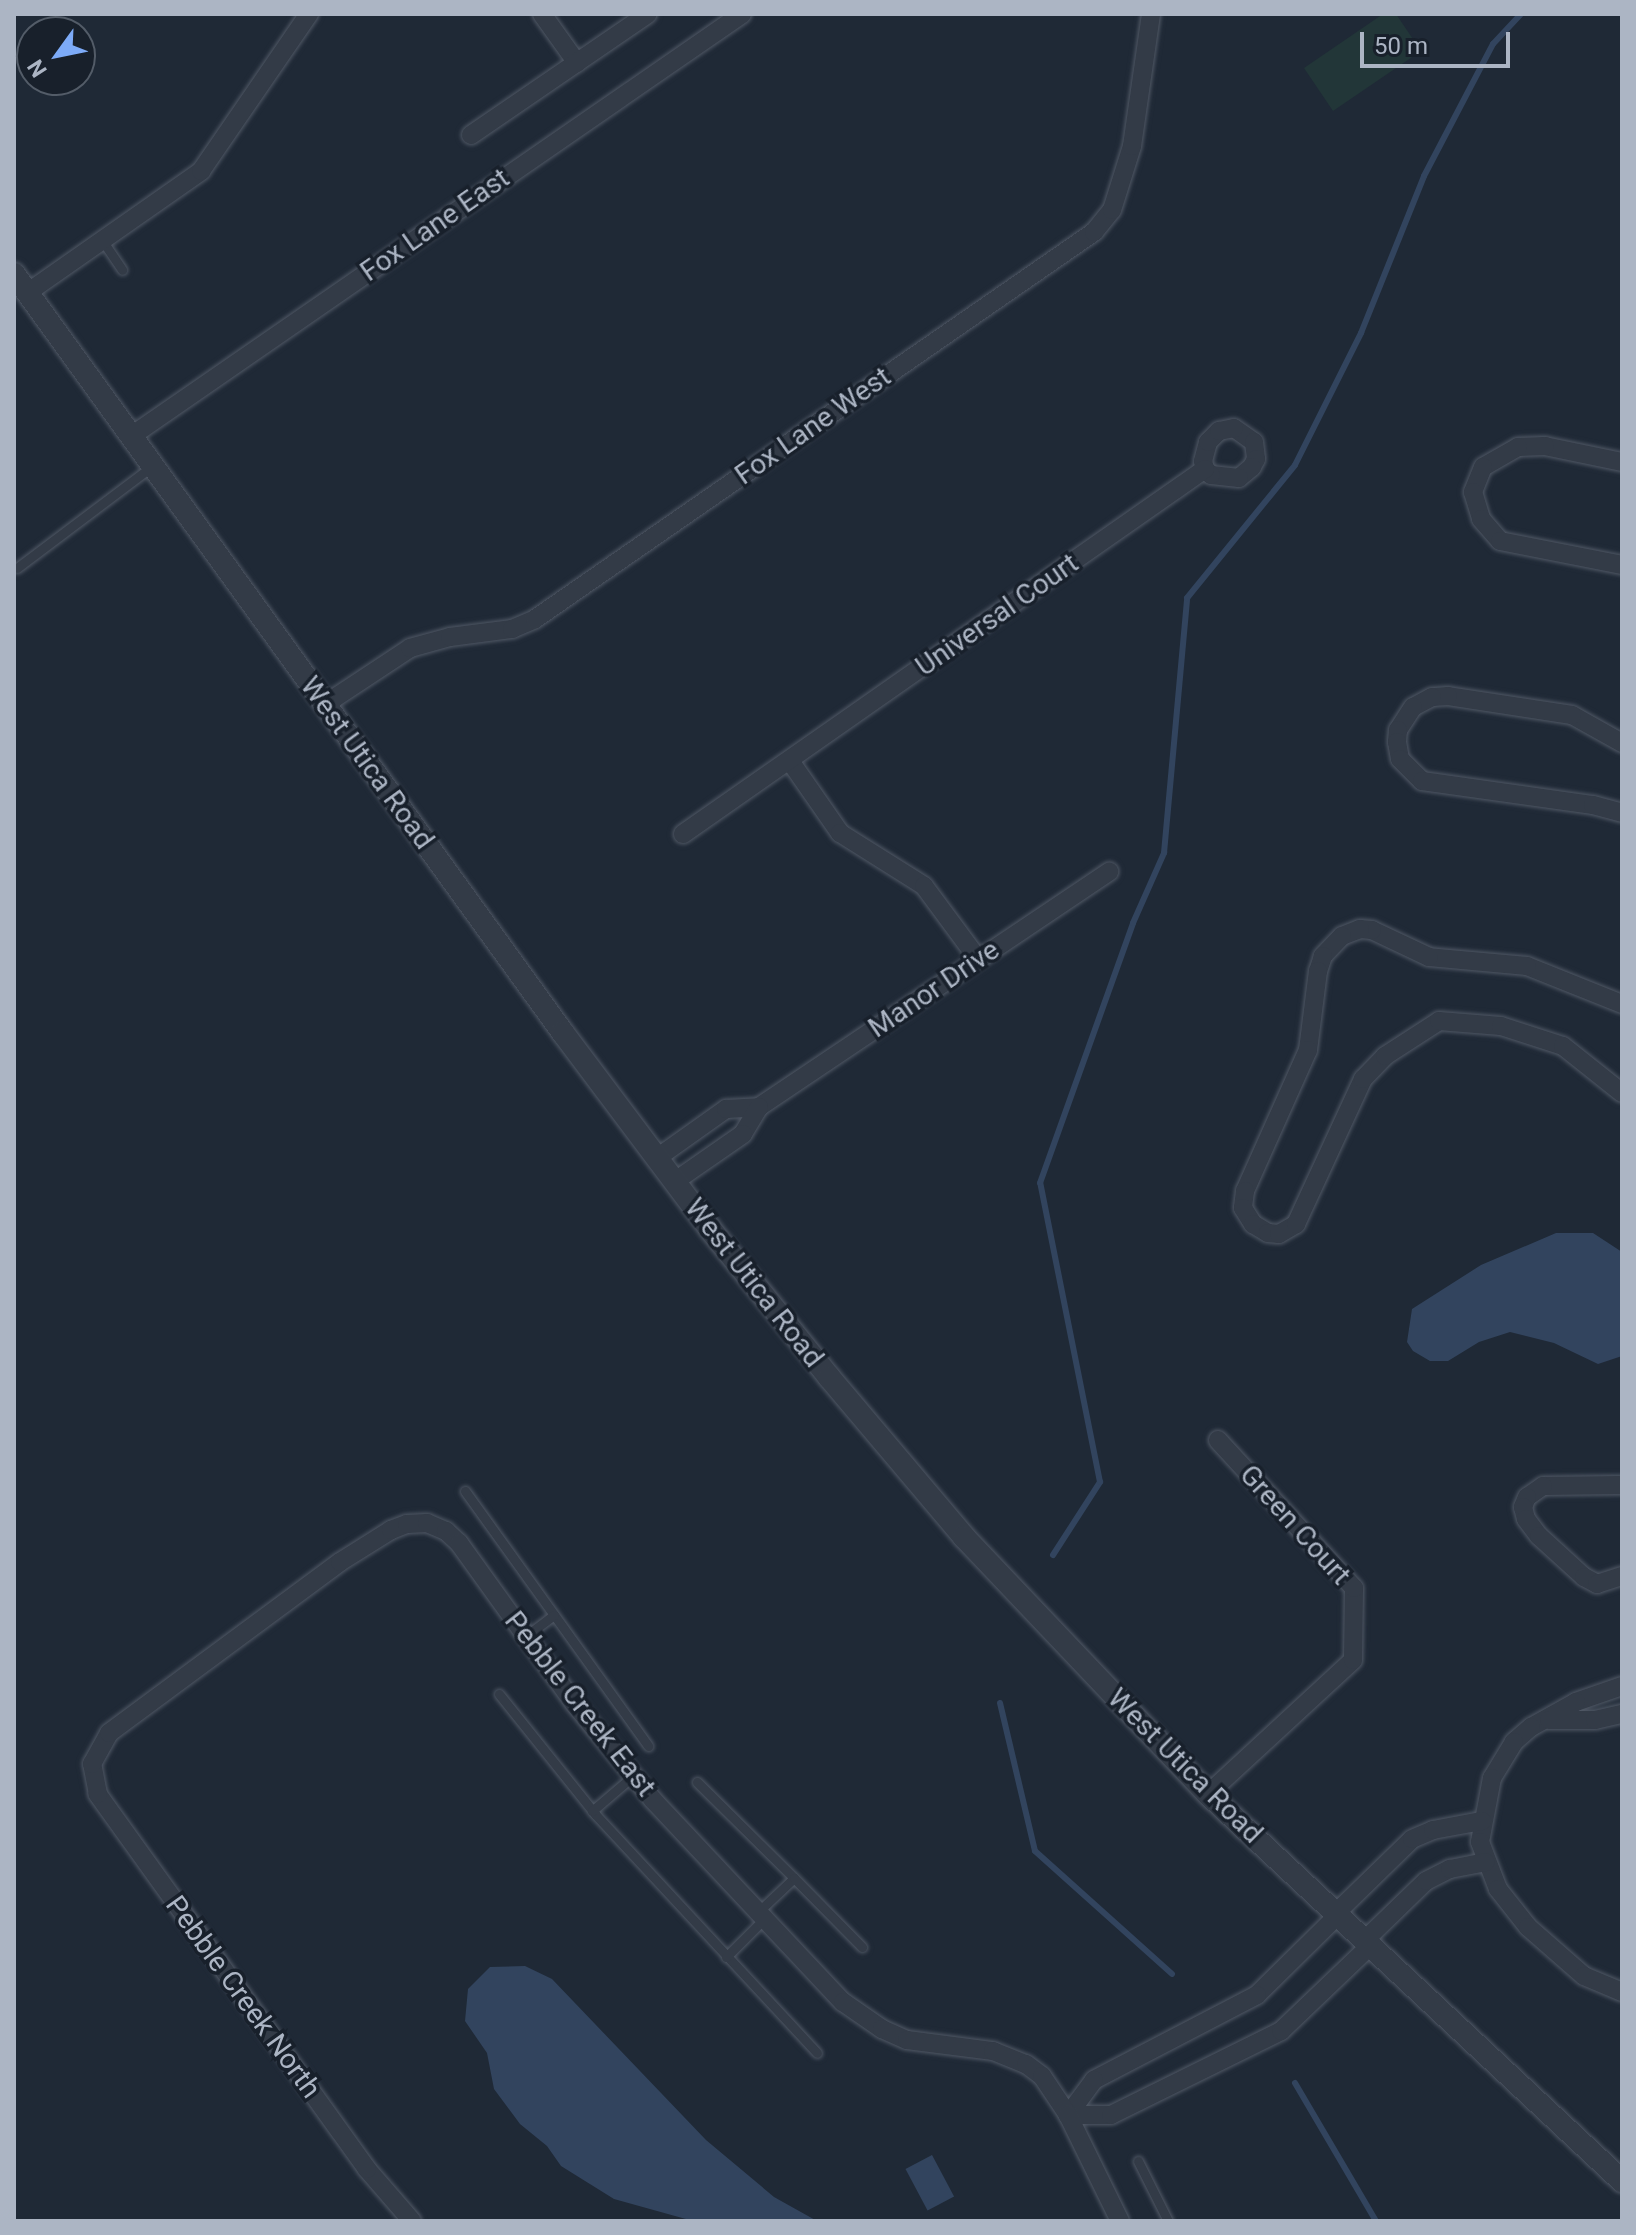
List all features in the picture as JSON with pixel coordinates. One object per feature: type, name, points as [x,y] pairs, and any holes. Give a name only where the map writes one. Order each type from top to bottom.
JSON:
[{"type":"street","points":[[27,293],[207,164],[309,14]]},
{"type":"street","points":[[542,14],[577,63]]},
{"type":"street","points":[[471,135],[648,14]]},
{"type":"street","name":"Fox Lane East","points":[[130,437],[742,14]]},
{"type":"street","name":"Fox Lane West","points":[[324,705],[410,648],[450,637],[512,629],[535,619],[1094,232],[1112,210],[1132,146],[1151,14]]},
{"type":"street","name":"West Utica Road","points":[[14,274],[151,467],[674,1182],[829,1377],[964,1537],[1208,1794],[1622,2181]]},
{"type":"street","points":[[1622,462],[1545,446],[1518,447],[1483,467],[1473,492],[1481,519],[1500,541],[1622,565]]},
{"type":"street","name":"Universal Court","points":[[683,834],[1205,469]]},
{"type":"street","points":[[1622,743],[1572,715],[1448,696],[1432,697],[1413,707],[1398,730],[1397,742],[1400,759],[1422,781],[1593,805],[1622,813]]},
{"type":"street","points":[[790,761],[840,833],[924,886],[978,959]]},
{"type":"street","name":"Manor Drive","points":[[674,1182],[743,1134],[759,1107],[1109,872]]},
{"type":"street","points":[[1622,1004],[1527,966],[1429,957],[1372,930],[1360,929],[1342,936],[1323,956],[1318,971],[1308,1050],[1245,1191],[1243,1208],[1253,1224],[1268,1233],[1279,1234],[1296,1224],[1363,1079],[1385,1056],[1439,1021],[1491,1024],[1563,1046],[1622,1093]]},
{"type":"street","name":"Manor Drive","points":[[657,1158],[726,1109],[759,1107]]},
{"type":"street","name":"Green Court","points":[[1208,1794],[1353,1660],[1354,1588],[1218,1440]]},
{"type":"street","points":[[1622,1485],[1543,1486],[1527,1497],[1523,1507],[1526,1519],[1539,1536],[1584,1577],[1597,1584],[1622,1576]]},
{"type":"street","name":"Pebble Creek East","points":[[92,1764],[109,1733],[340,1562],[378,1537],[407,1524],[427,1523],[452,1535],[633,1776],[856,2012],[907,2040],[993,2051],[1026,2064],[1042,2076],[1068,2115],[1120,2221]]},
{"type":"street","points":[[1622,1686],[1576,1702],[1549,1720],[1531,1727],[1507,1751],[1492,1778],[1480,1842],[1485,1862],[1507,1901],[1547,1947],[1584,1976],[1622,1992]]},
{"type":"street","points":[[1549,1720],[1595,1720],[1622,1714]]},
{"type":"street","name":"Pebble Creek North","points":[[92,1764],[98,1794],[115,1819],[358,2156],[412,2221]]},
{"type":"street","points":[[1068,2115],[1094,2080],[1257,1995],[1412,1839],[1433,1830],[1482,1821]]},
{"type":"street","points":[[1068,2115],[1111,2115],[1281,2031],[1426,1881],[1450,1869],[1485,1862]]},
{"type":"lane","points":[[102,240],[122,270]]},
{"type":"lane","points":[[17,568],[151,467]]},
{"type":"lane","points":[[465,1491],[648,1746]]},
{"type":"lane","points":[[526,1636],[554,1615]]},
{"type":"lane","points":[[499,1694],[592,1811],[817,2053]]},
{"type":"lane","points":[[592,1811],[633,1776]]},
{"type":"lane","points":[[697,1782],[862,1947]]},
{"type":"lane","points":[[726,1957],[794,1878]]},
{"type":"lane","points":[[1138,2161],[1168,2221]]},
{"type":"green space","points":[[1383,14],[1396,14],[1421,51],[1333,111],[1304,68]]},
{"type":"water","points":[[1556,1233],[1593,1233],[1622,1252],[1622,1356],[1598,1364],[1554,1343],[1510,1332],[1479,1342],[1448,1361],[1430,1361],[1413,1351],[1407,1342],[1412,1309],[1481,1265]]},
{"type":"water","points":[[525,1966],[552,1979],[706,2140],[774,2197],[817,2221],[693,2221],[614,2199],[561,2166],[547,2146],[520,2124],[494,2089],[487,2053],[465,2021],[468,1989],[490,1967]]},
{"type":"water","points":[[932,2155],[954,2196],[928,2211],[906,2169]]},
{"type":"waterway","points":[[1053,1555],[1100,1482],[1040,1183],[1133,923],[1164,853],[1187,598],[1295,465],[1361,333],[1424,176],[1493,44],[1521,14]]},
{"type":"waterway","points":[[1000,1703],[1035,1851],[1172,1974]]},
{"type":"waterway","points":[[1295,2083],[1376,2221]]}]
